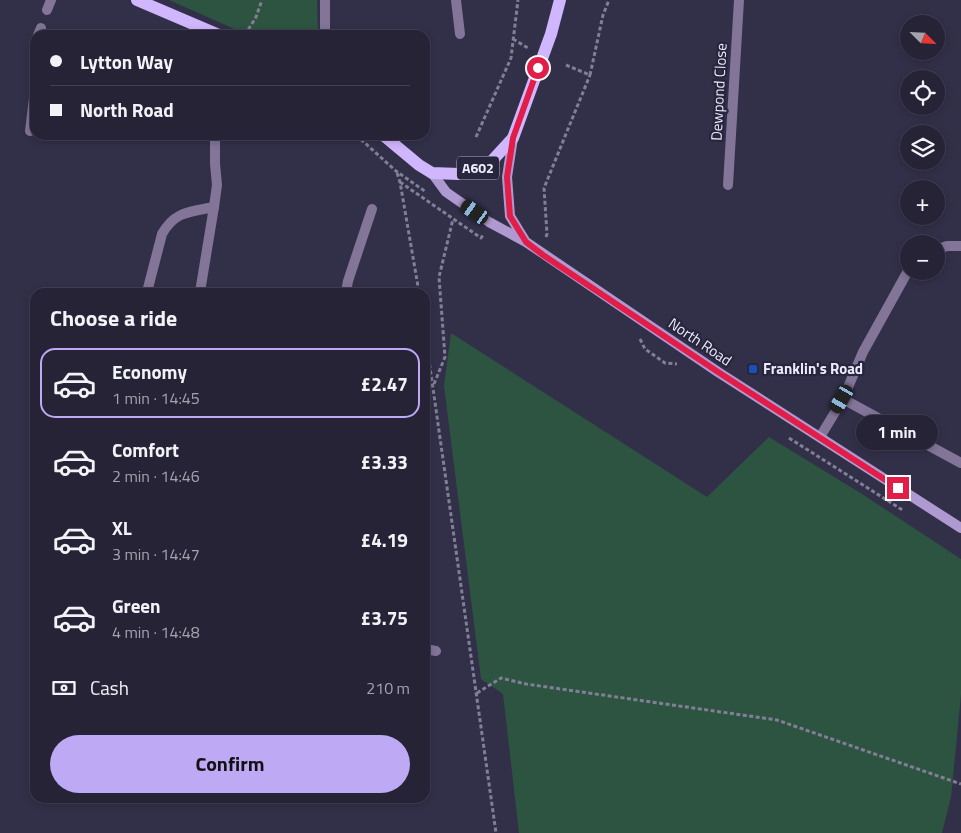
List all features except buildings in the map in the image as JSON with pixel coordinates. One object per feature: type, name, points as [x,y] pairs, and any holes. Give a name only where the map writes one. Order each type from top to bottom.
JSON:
[{"type":"main road","points":[[136,0],[207,30]]},
{"type":"main road","name":"A602","points":[[432,173],[459,174],[479,168],[490,162],[513,138],[551,34],[560,0]]},
{"type":"main road","name":"North Road","points":[[513,138],[507,177],[510,216],[526,242]]},
{"type":"main road","points":[[389,140],[432,173]]},
{"type":"main road","name":"North Road","points":[[432,173],[446,192],[489,222],[526,242],[718,372],[961,528]]},
{"type":"street","points":[[325,0],[325,30]]},
{"type":"street","points":[[456,0],[460,34]]},
{"type":"street","name":"Dewpond Close","points":[[728,185],[739,0]]},
{"type":"street","points":[[201,288],[217,185],[215,140]]},
{"type":"street","points":[[148,288],[162,234],[167,225],[181,215],[214,207]]},
{"type":"street","points":[[347,288],[372,209]]},
{"type":"street","points":[[945,247],[961,246]]},
{"type":"street","points":[[820,437],[842,399],[863,352],[903,280]]},
{"type":"street","points":[[842,399],[961,463]]},
{"type":"street","points":[[430,650],[436,651]]},
{"type":"path","points":[[248,30],[256,17],[261,0],[267,1]]},
{"type":"path","points":[[476,137],[511,58],[518,0]]},
{"type":"path","points":[[546,237],[548,234],[544,188],[590,75],[603,15],[609,0]]},
{"type":"path","points":[[513,39],[528,48]]},
{"type":"path","points":[[566,65],[590,75]]},
{"type":"path","points":[[362,140],[405,178]]},
{"type":"path","points":[[396,171],[400,182],[417,288]]},
{"type":"path","points":[[400,182],[476,235]]},
{"type":"path","points":[[434,384],[445,357],[439,277],[453,219]]},
{"type":"path","points":[[430,361],[496,833]]},
{"type":"path","points":[[477,693],[501,678],[526,684],[777,720],[961,784]]},
{"type":"green space","points":[[169,0],[317,0],[318,30],[237,30]]},
{"type":"green space","points":[[451,333],[707,497],[769,437],[862,494],[961,559],[961,695],[951,797],[942,833],[519,833],[503,694],[481,679],[444,386]]},
{"type":"place","name":"Franklin's Road","points":[[753,369]]},
{"type":"route","points":[[538,68],[513,138],[507,177],[510,216],[526,242],[718,372],[898,488]]}]
